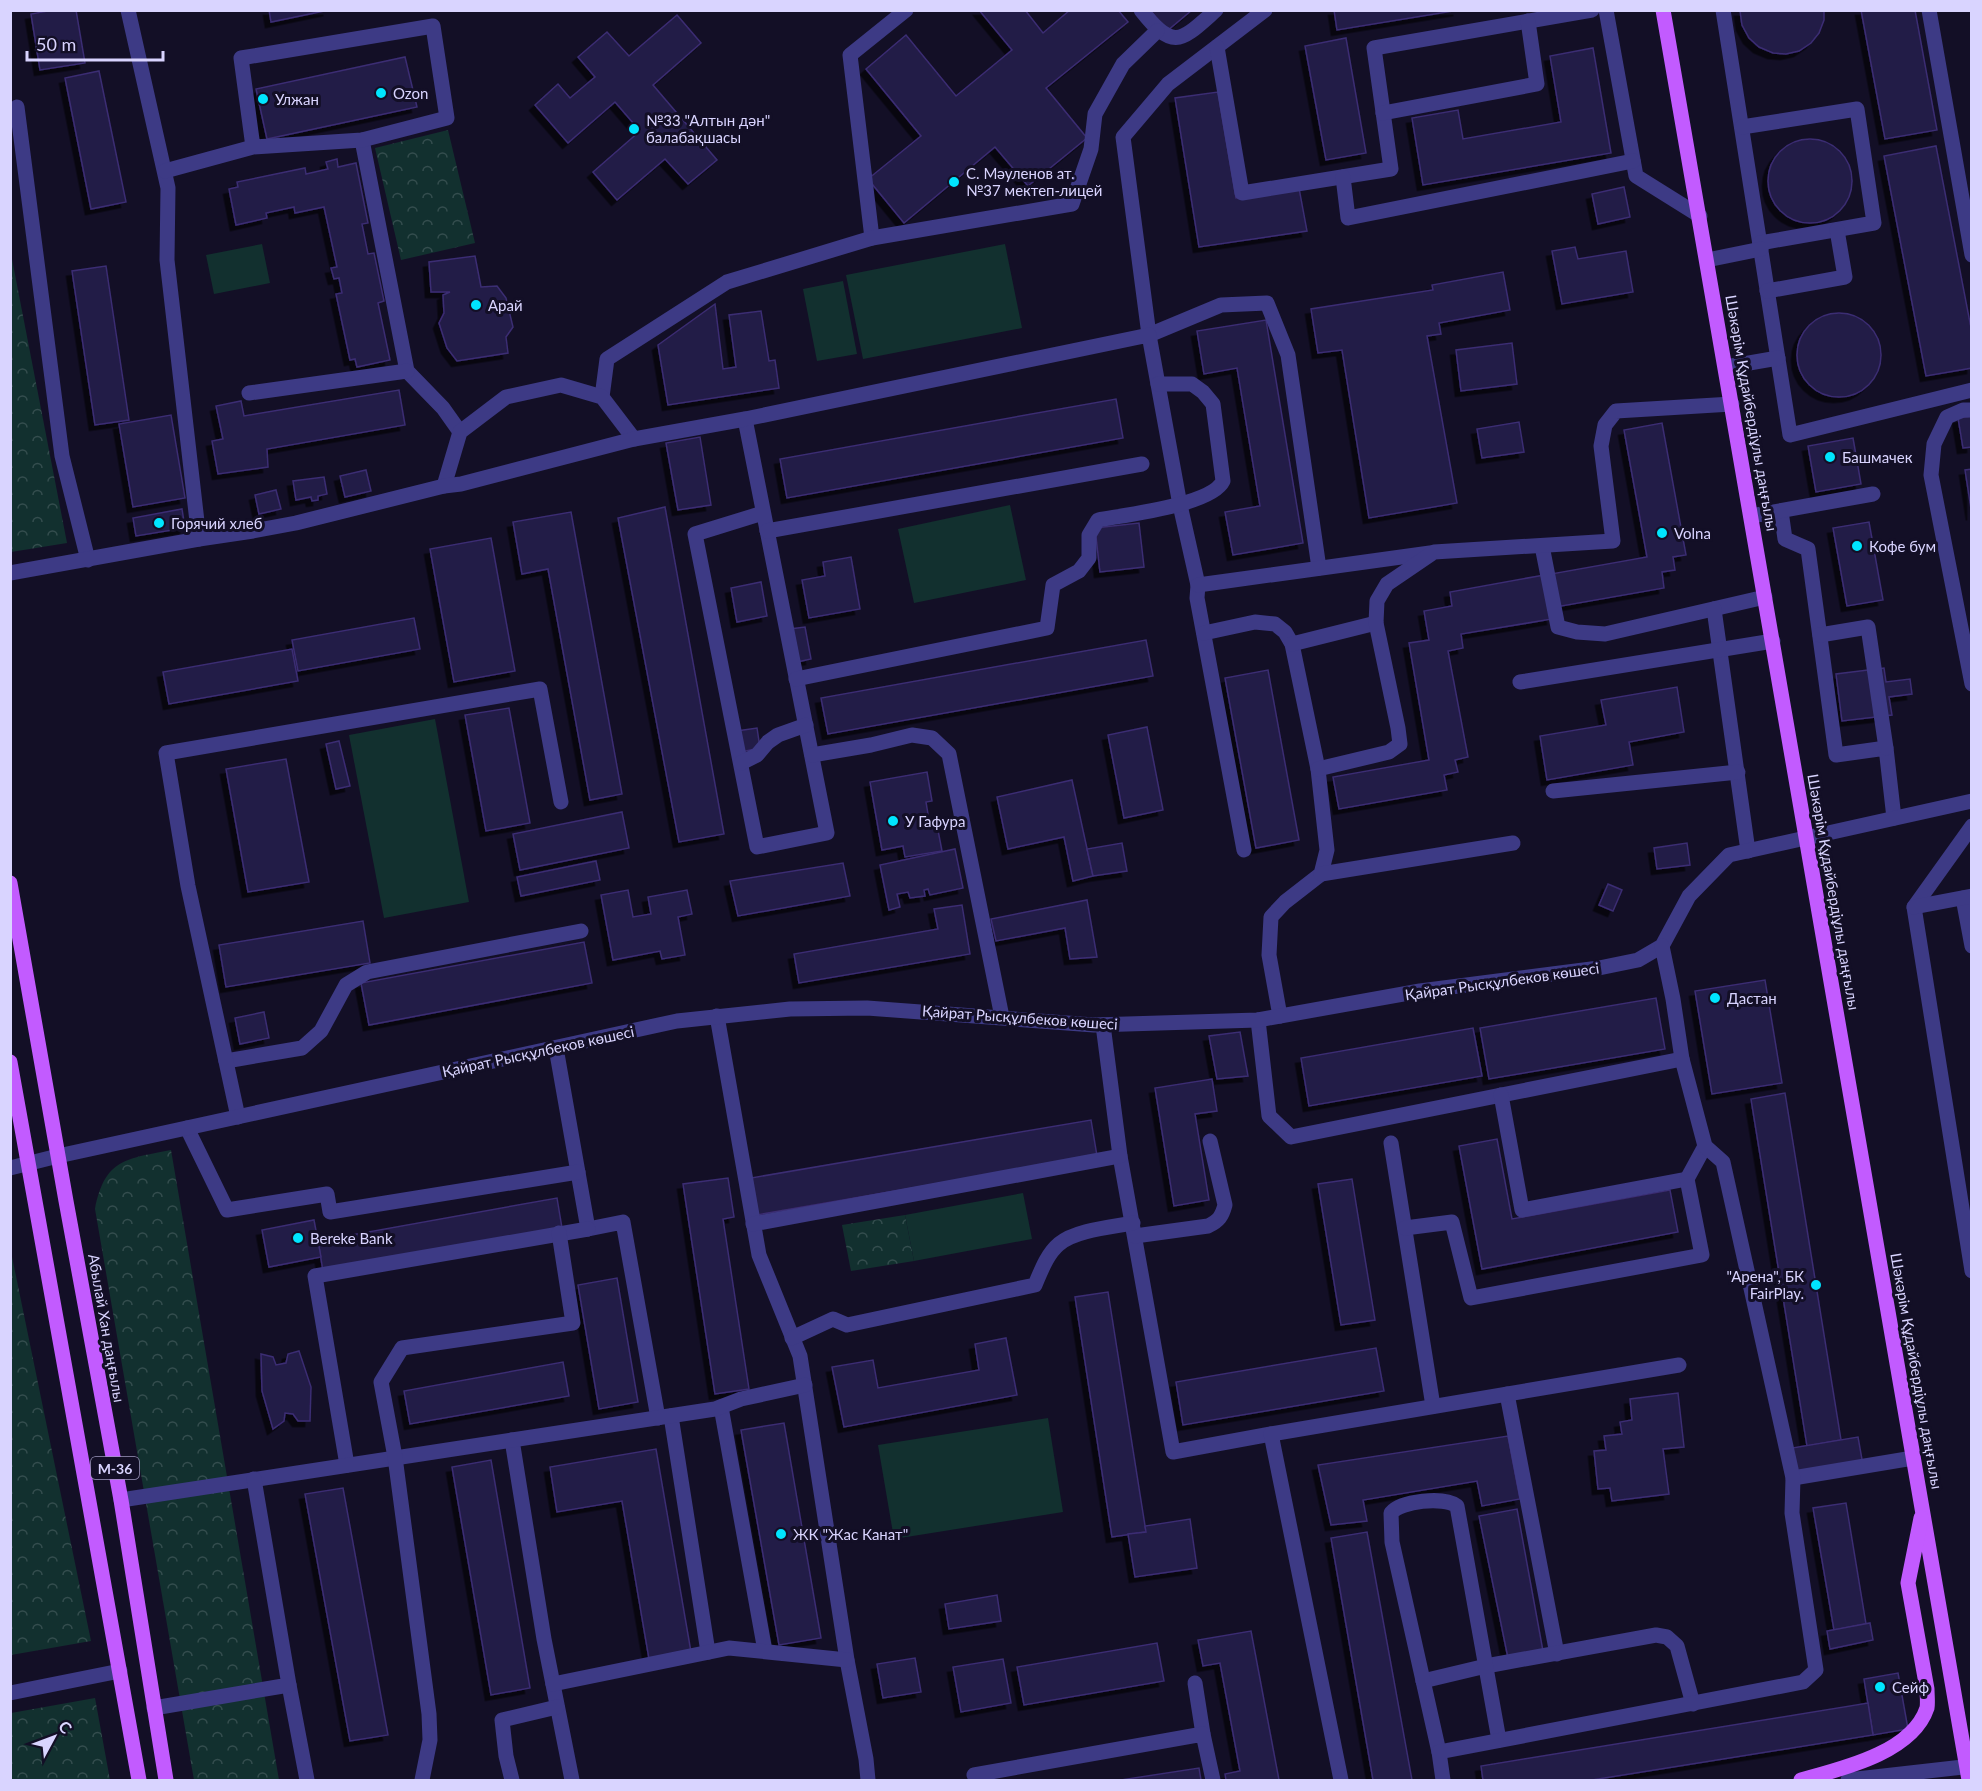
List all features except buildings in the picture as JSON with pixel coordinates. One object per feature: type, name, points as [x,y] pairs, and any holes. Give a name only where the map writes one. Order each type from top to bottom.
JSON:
[{"type":"main road","name":"Шәкәрім Құдайбердіұлы даңғылы","points":[[1663,10],[1969,1771]]},
{"type":"main road","name":"Абылай Хан даңғылы","points":[[10,884],[121,1500],[166,1780]]},
{"type":"main road","name":"M-36","points":[[10,1062],[139,1780]]},
{"type":"main road","points":[[1801,1780],[1874,1757],[1904,1738],[1917,1726],[1927,1707],[1927,1689],[1908,1583],[1922,1510]]},
{"type":"street","points":[[128,10],[168,188],[167,260],[199,539]]},
{"type":"street","points":[[872,238],[850,55],[906,10]]},
{"type":"street","points":[[1141,10],[1157,31],[1171,38],[1187,36],[1216,10]]},
{"type":"street","points":[[1244,850],[1197,598],[1198,585],[1180,505],[1149,335],[1124,138],[1168,84],[1265,10]]},
{"type":"street","points":[[1217,47],[1242,194],[1391,169],[1374,48],[1592,10]]},
{"type":"street","points":[[1606,10],[1636,176],[1700,216]]},
{"type":"street","points":[[1723,10],[1790,435],[1971,390]]},
{"type":"street","points":[[1929,10],[1971,255]]},
{"type":"street","points":[[1383,113],[1537,84],[1528,21]]},
{"type":"street","points":[[165,171],[253,147],[362,140],[447,118],[433,26],[241,58],[253,147]]},
{"type":"street","points":[[602,397],[607,359],[727,282],[872,238],[1072,204],[1091,149],[1095,114],[1123,64],[1157,31]]},
{"type":"street","points":[[17,107],[62,456],[88,560]]},
{"type":"street","points":[[1707,260],[1760,246],[1874,223],[1857,109],[1742,127]]},
{"type":"street","points":[[362,140],[407,371],[443,408],[460,432]]},
{"type":"street","points":[[1343,177],[1348,218],[1633,160]]},
{"type":"street","points":[[1767,291],[1845,277],[1837,230]]},
{"type":"street","points":[[10,573],[296,523],[444,486],[461,484],[634,439],[1149,335],[1221,305],[1267,303],[1288,355],[1319,568]]},
{"type":"street","points":[[1726,368],[1778,358]]},
{"type":"street","points":[[249,393],[407,371]]},
{"type":"street","points":[[796,679],[1047,628],[1053,585],[1079,571],[1089,558],[1089,535],[1098,520],[1180,505],[1220,488],[1223,481],[1213,404],[1192,384],[1158,384]]},
{"type":"street","points":[[444,486],[460,432],[506,397],[561,385],[602,397],[634,439]]},
{"type":"street","points":[[1198,585],[1434,552],[1613,541],[1601,446],[1605,425],[1616,411],[1732,404]]},
{"type":"street","points":[[1971,410],[1963,410],[1947,417],[1935,444],[1931,475],[1971,684]]},
{"type":"street","points":[[745,418],[827,833],[757,847],[695,534],[763,513]]},
{"type":"street","points":[[767,531],[1142,464]]},
{"type":"street","points":[[1752,516],[1873,494]]},
{"type":"street","points":[[1781,511],[1785,539],[1808,549],[1836,755],[1886,748]]},
{"type":"street","points":[[1542,546],[1558,627],[1577,632],[1605,634],[1765,597]]},
{"type":"street","points":[[1318,769],[1389,752],[1400,744],[1376,623],[1377,601],[1387,584],[1434,552]]},
{"type":"street","points":[[1714,609],[1748,851]]},
{"type":"street","points":[[1204,633],[1255,622],[1275,624],[1285,632],[1293,644],[1318,769],[1327,850],[1321,874]]},
{"type":"street","points":[[1293,644],[1376,623]]},
{"type":"street","points":[[1820,635],[1868,627],[1894,818]]},
{"type":"street","points":[[1520,682],[1773,641]]},
{"type":"street","points":[[238,1117],[188,886],[166,753],[540,689],[561,802]]},
{"type":"street","points":[[741,763],[757,755],[768,742],[778,735],[806,725]]},
{"type":"street","points":[[812,755],[912,735],[933,738],[949,754],[1002,1017]]},
{"type":"street","points":[[1553,791],[1738,772]]},
{"type":"street","points":[[1439,1752],[1803,1682],[1816,1670],[1792,1513],[1793,1478],[1723,1162],[1705,1146],[1682,1059],[1662,946],[1689,896],[1729,855],[1971,801]]},
{"type":"street","points":[[1971,826],[1914,907],[1971,1271]]},
{"type":"street","points":[[1280,1016],[1269,955],[1271,916],[1321,874],[1513,843]]},
{"type":"street","points":[[1914,907],[1967,897],[1971,946]]},
{"type":"street","points":[[226,1061],[302,1048],[321,1031],[346,985],[367,972],[581,931]]},
{"type":"street","name":"Қайрат Рысқұлбеков көшесі","points":[[10,1168],[677,1020],[790,1009],[867,1008],[1103,1025],[1258,1020],[1420,991],[1599,969],[1638,960],[1662,946]]},
{"type":"street","points":[[717,1016],[759,1255],[800,1356],[868,1780]]},
{"type":"street","points":[[1258,1020],[1269,1116],[1291,1137],[1682,1059]]},
{"type":"street","points":[[1103,1025],[1120,1156],[1173,1452],[1679,1365]]},
{"type":"street","points":[[556,1048],[588,1229]]},
{"type":"street","points":[[1501,1095],[1522,1210],[1687,1179]]},
{"type":"street","points":[[187,1128],[227,1210],[327,1194],[330,1212],[578,1172]]},
{"type":"street","points":[[792,1338],[833,1318],[847,1324],[1035,1285],[1046,1260],[1060,1243],[1080,1234],[1208,1226],[1217,1222],[1225,1205],[1210,1141]]},
{"type":"street","points":[[1391,1143],[1433,1406]]},
{"type":"street","points":[[1405,1228],[1452,1222],[1471,1298],[1702,1255],[1687,1179],[1705,1146]]},
{"type":"street","points":[[753,1224],[1120,1156]]},
{"type":"street","points":[[347,1465],[315,1276],[623,1222],[664,1417],[708,1652]]},
{"type":"street","points":[[422,1780],[430,1740],[429,1714],[395,1458],[381,1382],[402,1348],[573,1323],[559,1233]]},
{"type":"street","points":[[121,1500],[664,1417],[721,1407],[741,1399],[805,1385]]},
{"type":"street","points":[[1507,1394],[1557,1654]]},
{"type":"street","points":[[721,1407],[765,1652]]},
{"type":"street","points":[[1271,1434],[1341,1780]]},
{"type":"street","points":[[512,1440],[557,1707],[572,1780]]},
{"type":"street","points":[[1793,1478],[1913,1458]]},
{"type":"street","points":[[254,1479],[307,1780]]},
{"type":"street","points":[[1443,1780],[1439,1752],[1392,1542],[1391,1513],[1403,1504],[1446,1500],[1457,1506],[1499,1740]]},
{"type":"street","points":[[1423,1681],[1486,1666],[1656,1635],[1667,1637],[1677,1646],[1694,1704]]},
{"type":"street","points":[[553,1684],[729,1648],[847,1660]]},
{"type":"street","points":[[10,1693],[120,1671]]},
{"type":"street","points":[[1195,1683],[1213,1780]]},
{"type":"street","points":[[154,1708],[290,1685]]},
{"type":"street","points":[[512,1780],[506,1756],[502,1720],[557,1707]]},
{"type":"street","points":[[974,1775],[1203,1734]]},
{"type":"street","points":[[1848,1780],[1969,1771]]},
{"type":"green space","points":[[448,130],[475,243],[401,260],[375,148]]},
{"type":"green space","points":[[262,244],[270,283],[214,294],[206,255]]},
{"type":"green space","points":[[1005,244],[1022,328],[863,359],[846,275]]},
{"type":"green space","points":[[11,254],[67,543],[10,552]]},
{"type":"green space","points":[[843,281],[857,354],[817,361],[803,289]]},
{"type":"green space","points":[[1010,505],[1026,580],[914,603],[898,529]]},
{"type":"green space","points":[[435,719],[469,902],[384,918],[349,735]]},
{"type":"green space","points":[[171,1150],[279,1780],[194,1780],[95,1209],[99,1192],[112,1170],[130,1159]]},
{"type":"green space","points":[[1023,1193],[1032,1239],[914,1261],[905,1215]]},
{"type":"green space","points":[[905,1215],[914,1261],[851,1271],[842,1225]]},
{"type":"green space","points":[[10,1247],[91,1641],[11,1655],[10,1655]]},
{"type":"green space","points":[[1048,1418],[1063,1512],[894,1539],[878,1445]]},
{"type":"green space","points":[[95,1698],[110,1780],[11,1780],[11,1713]]},
{"type":"place","name":"Ozon","points":[[381,93]]},
{"type":"place","name":"Улжан","points":[[263,99]]},
{"type":"place","name":"№33 \"Алтын дән\" балабақшасы","points":[[634,129]]},
{"type":"place","name":"С. Мәуленов ат. №37 мектеп-лицей","points":[[954,182]]},
{"type":"place","name":"Арай","points":[[476,305]]},
{"type":"place","name":"Башмачек","points":[[1830,457]]},
{"type":"place","name":"Горячий хлеб","points":[[159,523]]},
{"type":"place","name":"Volna","points":[[1662,533]]},
{"type":"place","name":"Кофе бум","points":[[1857,546]]},
{"type":"place","name":"У Гафура","points":[[893,821]]},
{"type":"place","name":"Дастан","points":[[1715,998]]},
{"type":"place","name":"Bereke Bank","points":[[298,1238]]},
{"type":"place","name":"\"Арена\", БК FairPlay.","points":[[1816,1285]]},
{"type":"place","name":"ЖК \"Жас Канат\"","points":[[781,1534]]},
{"type":"place","name":"Сейф","points":[[1880,1687]]}]
